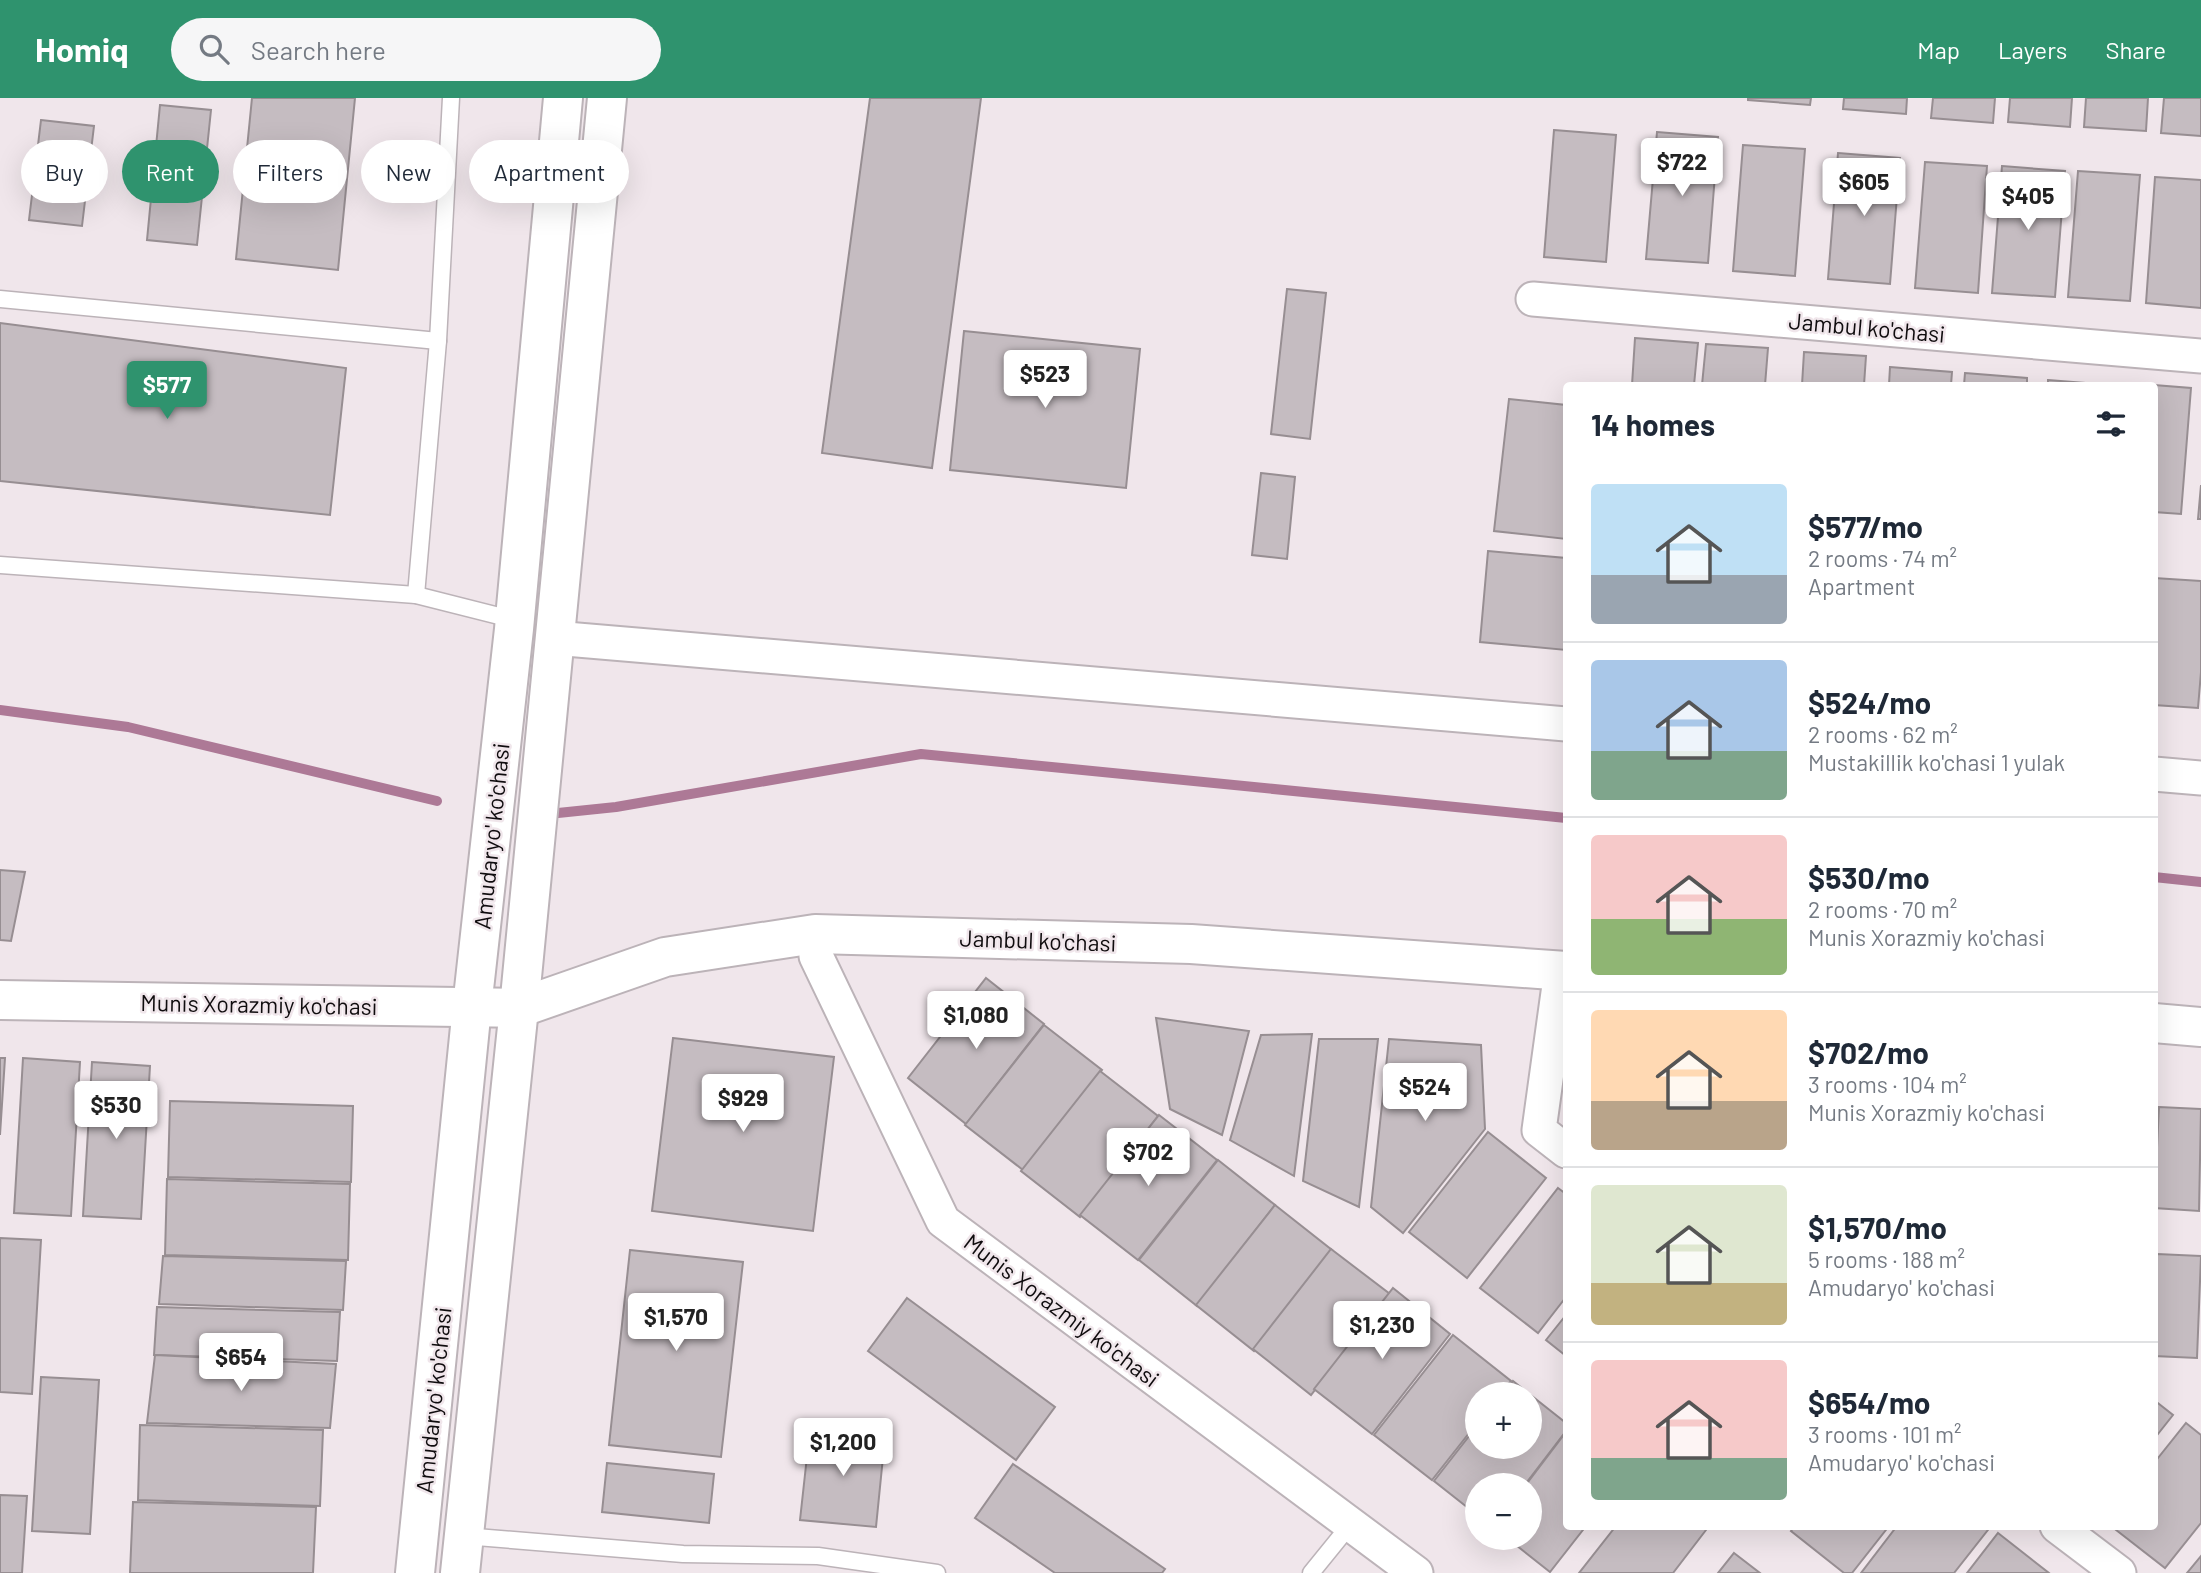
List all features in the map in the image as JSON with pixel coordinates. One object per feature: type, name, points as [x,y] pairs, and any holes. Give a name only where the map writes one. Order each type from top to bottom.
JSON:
[{"type":"street","name":"Amudaryo' ko'chasi","points":[[415,1573],[471,1007],[515,620],[563,98]]},
{"type":"street","name":"Amudaryo' ko'chasi","points":[[462,1555],[519,1008],[607,98]]},
{"type":"street","name":"Jambul ko'chasi","points":[[1533,299],[2201,356]]},
{"type":"street","points":[[554,638],[1563,724]]},
{"type":"street","points":[[2158,774],[2201,778]]},
{"type":"street","name":"Jambul ko'chasi","points":[[519,1008],[664,957],[815,934],[1191,944],[1563,971]]},
{"type":"street","name":"Munis Xorazmiy ko'chasi","points":[[817,956],[943,1221],[1416,1573]]},
{"type":"street","points":[[1563,977],[1539,1130],[1563,1149]]},
{"type":"street","name":"Munis Xorazmiy ko'chasi","points":[[0,1000],[519,1008]]},
{"type":"street","points":[[2158,1023],[2201,1027]]},
{"type":"street","points":[[2062,1530],[2119,1573]]},
{"type":"lane","points":[[416,595],[438,341],[451,98]]},
{"type":"lane","points":[[0,299],[438,341]]},
{"type":"lane","points":[[0,565],[416,595],[515,620]]},
{"type":"lane","points":[[1311,1573],[1350,1525]]},
{"type":"lane","points":[[462,1555],[818,1556],[937,1573]]},
{"type":"building","points":[[252,98],[355,98],[347,179],[347,140],[248,140]]},
{"type":"building","points":[[870,98],[981,98],[932,468],[822,453]]},
{"type":"building","points":[[1748,98],[1811,98],[1810,105]]},
{"type":"building","points":[[1844,98],[1907,98],[1906,114],[1843,109]]},
{"type":"building","points":[[1933,98],[1995,98],[1993,123],[1931,118]]},
{"type":"building","points":[[2010,98],[2072,98],[2070,127],[2008,122]]},
{"type":"building","points":[[2086,98],[2148,98],[2146,131],[2084,127]]},
{"type":"building","points":[[2164,98],[2201,98],[2201,136],[2161,133]]},
{"type":"building","points":[[160,105],[211,110],[208,140],[157,140]]},
{"type":"building","points":[[41,120],[94,126],[92,140],[39,140]]},
{"type":"building","points":[[1554,130],[1616,135],[1606,262],[1544,257]]},
{"type":"building","points":[[1657,132],[1718,137],[1708,263],[1646,259]]},
{"type":"building","points":[[1743,145],[1805,149],[1795,276],[1733,271]]},
{"type":"building","points":[[1838,153],[1900,158],[1890,284],[1828,279]]},
{"type":"building","points":[[1925,162],[1987,166],[1978,293],[1915,288]]},
{"type":"building","points":[[2002,166],[2065,171],[2055,297],[1992,293]]},
{"type":"building","points":[[2078,171],[2140,175],[2130,301],[2068,297]]},
{"type":"building","points":[[2155,177],[2201,180],[2201,308],[2146,303]]},
{"type":"building","points":[[31,203],[85,203],[82,226],[29,220]]},
{"type":"building","points":[[151,203],[201,203],[197,245],[147,240]]},
{"type":"building","points":[[242,203],[345,203],[338,270],[236,259]]},
{"type":"building","points":[[1287,289],[1326,293],[1310,439],[1271,434]]},
{"type":"building","points":[[0,323],[346,368],[330,515],[0,481]]},
{"type":"building","points":[[964,331],[1140,349],[1126,488],[950,470]]},
{"type":"building","points":[[1635,338],[1698,343],[1694,382],[1632,382]]},
{"type":"building","points":[[1706,344],[1768,348],[1765,382],[1702,382]]},
{"type":"building","points":[[1804,352],[1866,356],[1864,382],[1802,382]]},
{"type":"building","points":[[1890,367],[1952,372],[1951,382],[1889,382]]},
{"type":"building","points":[[1965,373],[2027,378],[2027,382],[1964,382]]},
{"type":"building","points":[[2158,385],[2191,388],[2181,514],[2158,512]]},
{"type":"building","points":[[1509,399],[1563,405],[1563,539],[1494,531]]},
{"type":"building","points":[[1261,473],[1295,477],[1287,559],[1252,555]]},
{"type":"building","points":[[2201,485],[2201,519],[2198,519]]},
{"type":"building","points":[[1488,551],[1563,558],[1563,650],[1480,642]]},
{"type":"building","points":[[2158,578],[2201,581],[2201,672],[2198,708],[2158,705]]},
{"type":"building","points":[[0,870],[25,872],[11,941],[0,940]]},
{"type":"building","points":[[986,978],[1044,1024],[966,1124],[908,1078]]},
{"type":"building","points":[[1156,1018],[1249,1031],[1222,1135],[1170,1109]]},
{"type":"building","points":[[1044,1025],[1102,1070],[1023,1170],[965,1125]]},
{"type":"building","points":[[1312,1034],[1294,1176],[1230,1140],[1261,1035]]},
{"type":"building","points":[[673,1038],[834,1057],[813,1231],[652,1211]]},
{"type":"building","points":[[1319,1039],[1378,1039],[1359,1207],[1303,1181]]},
{"type":"building","points":[[1389,1039],[1481,1045],[1485,1129],[1403,1233],[1371,1207]]},
{"type":"building","points":[[0,1058],[5,1058],[0,1135]]},
{"type":"building","points":[[23,1058],[80,1062],[71,1216],[14,1213]]},
{"type":"building","points":[[92,1062],[150,1066],[141,1219],[83,1216]]},
{"type":"building","points":[[1100,1071],[1158,1116],[1080,1217],[1021,1171]]},
{"type":"building","points":[[170,1101],[353,1106],[351,1182],[168,1177]]},
{"type":"building","points":[[2159,1107],[2201,1109],[2199,1211],[2158,1208]]},
{"type":"building","points":[[1159,1115],[1217,1160],[1138,1260],[1080,1215]]},
{"type":"building","points":[[1488,1132],[1546,1178],[1467,1278],[1409,1232]]},
{"type":"building","points":[[1218,1160],[1275,1205],[1197,1306],[1139,1260]]},
{"type":"building","points":[[167,1179],[350,1184],[348,1260],[165,1255]]},
{"type":"building","points":[[1558,1188],[1563,1192],[1563,1301],[1538,1333],[1480,1288]]},
{"type":"building","points":[[1275,1205],[1332,1250],[1254,1351],[1196,1305]]},
{"type":"building","points":[[0,1238],[41,1240],[32,1394],[0,1392]]},
{"type":"building","points":[[1331,1249],[1390,1294],[1311,1395],[1253,1349]]},
{"type":"building","points":[[630,1250],[743,1262],[721,1457],[609,1445]]},
{"type":"building","points":[[2158,1254],[2201,1256],[2197,1358],[2158,1356]]},
{"type":"building","points":[[163,1256],[346,1261],[343,1310],[159,1304]]},
{"type":"building","points":[[1393,1288],[1450,1334],[1372,1434],[1314,1389]]},
{"type":"building","points":[[907,1298],[1055,1407],[1016,1460],[868,1351]]},
{"type":"building","points":[[157,1307],[340,1312],[337,1361],[154,1355]]},
{"type":"building","points":[[1563,1319],[1563,1354],[1546,1340]]},
{"type":"building","points":[[1453,1335],[1511,1381],[1465,1382],[1465,1438],[1432,1480],[1374,1435]]},
{"type":"building","points":[[155,1355],[336,1364],[330,1428],[147,1423]]},
{"type":"building","points":[[41,1377],[99,1380],[90,1534],[32,1531]]},
{"type":"building","points":[[2158,1403],[2173,1415],[2158,1434]]},
{"type":"building","points":[[1542,1404],[1563,1421],[1563,1435],[1534,1473],[1465,1473],[1465,1506],[1434,1481],[1465,1441],[1465,1459],[1542,1459]]},
{"type":"building","points":[[2186,1423],[2201,1435],[2201,1523],[2165,1568],[2116,1530],[2158,1530],[2158,1458]]},
{"type":"building","points":[[140,1425],[323,1430],[320,1506],[138,1500]]},
{"type":"building","points":[[810,1429],[885,1437],[876,1527],[800,1520]]},
{"type":"building","points":[[1563,1436],[1563,1530],[1583,1530],[1550,1572],[1522,1550],[1542,1550],[1542,1473],[1535,1473]]},
{"type":"building","points":[[607,1463],[714,1474],[709,1523],[602,1512]]},
{"type":"building","points":[[1013,1464],[1165,1569],[1162,1573],[1055,1573],[975,1518]]},
{"type":"building","points":[[0,1495],[27,1496],[22,1573],[0,1573]]},
{"type":"building","points":[[133,1502],[316,1507],[313,1573],[130,1573]]},
{"type":"building","points":[[1613,1530],[1706,1530],[1673,1573],[1579,1573]]},
{"type":"building","points":[[1886,1530],[1852,1573],[1844,1573],[1791,1531]]},
{"type":"building","points":[[1894,1530],[1988,1530],[1954,1573],[1861,1573]]},
{"type":"building","points":[[1998,1533],[2049,1573],[1967,1573]]},
{"type":"building","points":[[1734,1553],[1760,1573],[1718,1573]]},
{"type":"building","points":[[2201,1556],[2201,1573],[2187,1573]]},
{"type":"waterway","points":[[0,710],[128,727],[437,801]]},
{"type":"waterway","points":[[558,813],[616,807],[921,754],[1563,818]]},
{"type":"waterway","points":[[2158,877],[2201,882]]}]
